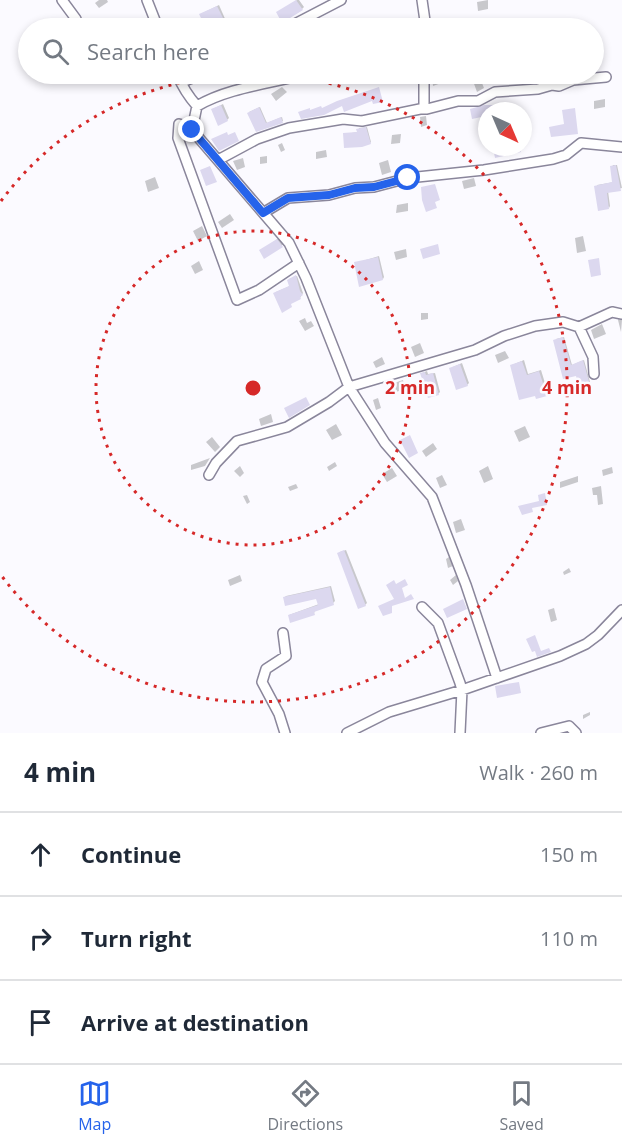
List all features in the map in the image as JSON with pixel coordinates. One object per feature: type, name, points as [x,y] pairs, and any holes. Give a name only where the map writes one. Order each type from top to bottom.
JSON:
[{"type":"street","points":[[62,0],[75,18]]},
{"type":"street","points":[[147,0],[155,18]]},
{"type":"street","points":[[306,18],[341,0]]},
{"type":"street","points":[[422,0],[425,18]]},
{"type":"street","points":[[182,84],[184,92],[197,106]]},
{"type":"street","points":[[197,106],[224,94],[251,86],[268,84]]},
{"type":"street","points":[[424,84],[424,109]]},
{"type":"street","points":[[218,160],[257,140],[290,128],[343,119],[362,121],[458,101],[478,101],[495,92],[538,89],[564,84]]},
{"type":"street","points":[[192,130],[197,106]]},
{"type":"street","points":[[299,262],[259,290],[237,300],[178,138],[179,124],[192,130],[289,243],[299,262],[349,387],[385,443],[432,497],[466,585],[496,678]]},
{"type":"street","points":[[263,213],[288,198],[329,195],[408,178],[484,170],[553,159],[566,155],[581,143],[622,147]]},
{"type":"street","points":[[209,475],[216,463],[237,441],[287,427],[349,387],[475,350],[504,336],[535,326],[563,322],[579,327],[612,312],[622,314]]},
{"type":"street","points":[[579,327],[593,357],[594,374]]},
{"type":"street","points":[[422,607],[438,624],[462,690],[460,733]]},
{"type":"street","points":[[347,733],[389,712],[462,690],[560,656],[598,636],[622,610]]},
{"type":"street","points":[[283,633],[286,656],[266,669],[262,682],[279,714],[285,733]]},
{"type":"street","points":[[541,733],[568,726],[576,733]]},
{"type":"building","points":[[296,0],[303,10],[290,18],[279,18],[276,12]]},
{"type":"building","points":[[217,6],[223,18],[201,18],[199,14]]},
{"type":"building","points":[[379,87],[383,102],[373,104],[372,101],[344,112],[342,106],[324,115],[301,119],[298,112],[321,106],[322,108]]},
{"type":"building","points":[[221,105],[228,121],[218,126],[211,109]]},
{"type":"building","points":[[259,107],[266,123],[281,117],[283,123],[256,132],[247,113]]},
{"type":"building","points":[[478,107],[478,118],[472,119],[470,109]]},
{"type":"building","points":[[575,108],[578,134],[551,137],[549,127],[564,124],[562,110]]},
{"type":"building","points":[[366,127],[371,144],[344,148],[343,133],[357,132],[356,129]]},
{"type":"building","points":[[227,132],[228,135],[235,132],[239,141],[219,151],[211,139]]},
{"type":"building","points":[[616,165],[621,191],[607,193],[609,209],[598,211],[594,186],[612,182],[610,166]]},
{"type":"building","points":[[210,166],[217,182],[206,186],[200,170]]},
{"type":"building","points":[[435,184],[440,200],[435,202],[437,208],[426,212],[421,187]]},
{"type":"building","points":[[277,239],[283,247],[264,259],[259,250]]},
{"type":"building","points":[[438,244],[440,254],[423,259],[420,249]]},
{"type":"building","points":[[378,257],[383,280],[359,287],[354,262]]},
{"type":"building","points":[[599,258],[601,275],[591,277],[588,260]]},
{"type":"building","points":[[296,275],[303,295],[301,299],[291,304],[292,307],[282,313],[273,293],[289,286],[287,280]]},
{"type":"building","points":[[563,337],[571,365],[583,360],[590,385],[579,388],[576,376],[563,379],[553,340]]},
{"type":"building","points":[[522,361],[527,375],[539,371],[547,396],[519,400],[510,365]]},
{"type":"building","points":[[460,364],[468,386],[456,390],[449,368]]},
{"type":"building","points":[[425,372],[426,375],[433,373],[439,395],[428,398],[420,373]]},
{"type":"building","points":[[306,397],[310,405],[289,418],[284,408]]},
{"type":"building","points":[[410,435],[418,453],[409,458],[400,440]]},
{"type":"building","points":[[545,493],[547,505],[532,508],[533,512],[522,515],[518,506],[539,501],[538,495]]},
{"type":"building","points":[[344,550],[366,606],[358,609],[337,553]]},
{"type":"building","points":[[405,579],[408,585],[402,588],[405,598],[411,594],[414,599],[392,606],[392,613],[383,616],[378,606],[394,599],[386,585],[394,580],[396,584]]},
{"type":"building","points":[[330,587],[334,605],[314,612],[315,615],[290,623],[288,615],[318,605],[316,599],[285,606],[283,597]]},
{"type":"building","points":[[463,599],[467,609],[447,618],[443,609]]},
{"type":"building","points":[[535,635],[541,651],[549,648],[551,652],[537,657],[535,651],[532,652],[526,639]]},
{"type":"building","points":[[519,682],[521,693],[497,698],[495,686]]},
{"type":"route","points":[[192,130],[263,213],[288,198],[329,195],[408,178]]}]
